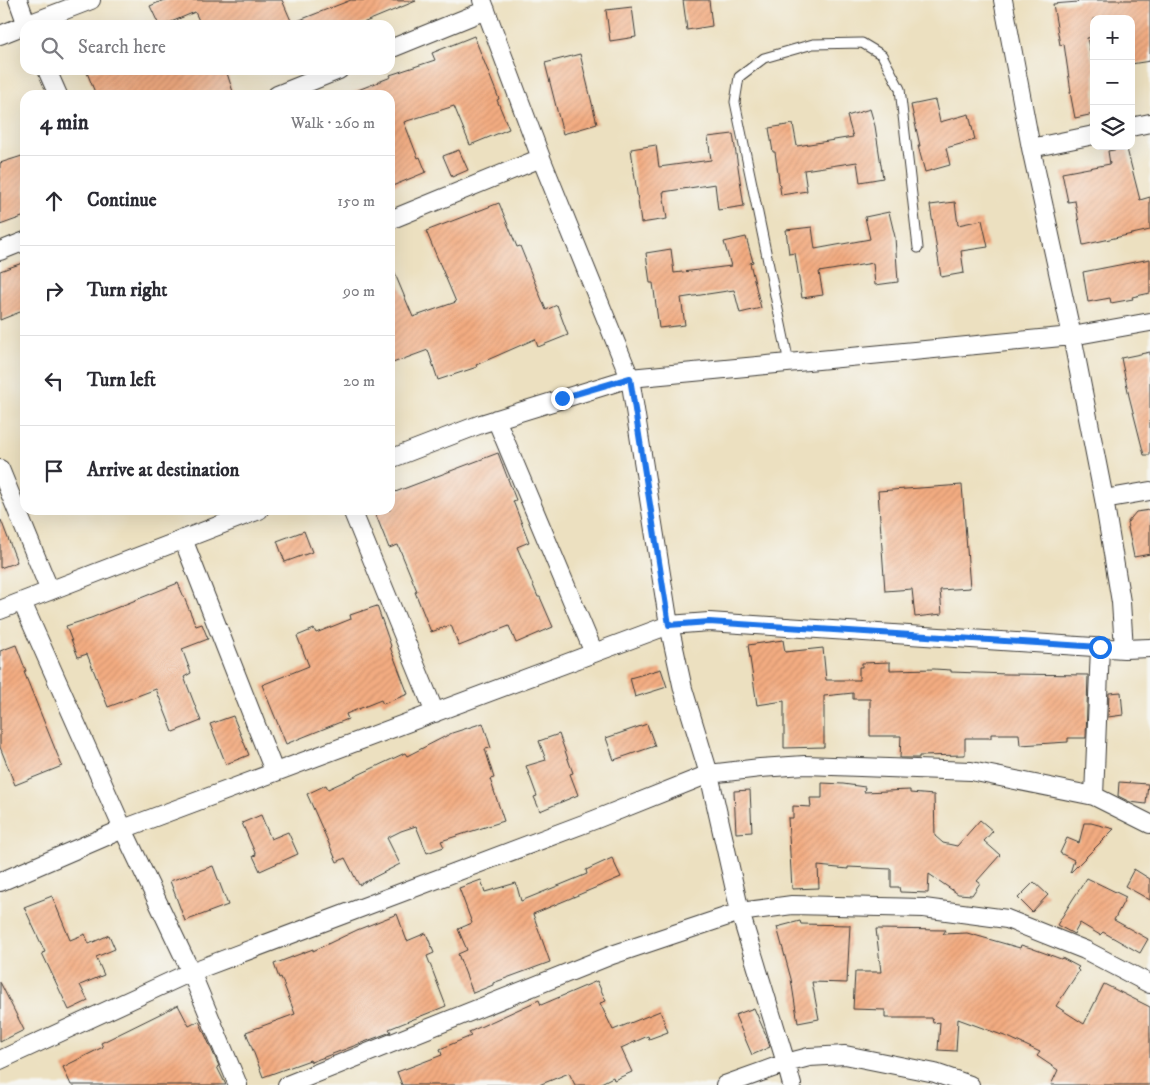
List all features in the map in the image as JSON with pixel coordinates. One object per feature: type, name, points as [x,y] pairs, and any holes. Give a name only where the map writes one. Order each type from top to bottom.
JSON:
[{"type":"street","points":[[18,0],[24,20]]},
{"type":"street","points":[[39,20],[91,0]]},
{"type":"street","points":[[1002,0],[1104,500],[1122,602],[1124,649]]},
{"type":"street","points":[[395,47],[484,5],[541,158],[630,378],[669,625],[683,689],[709,774],[740,912],[792,1085]]},
{"type":"street","points":[[0,36],[20,28]]},
{"type":"street","points":[[49,75],[56,90]]},
{"type":"street","points":[[289,90],[327,75]]},
{"type":"street","points":[[1135,126],[1150,123]]},
{"type":"street","points":[[1031,148],[1090,136]]},
{"type":"street","points":[[395,218],[541,158]]},
{"type":"street","points":[[0,251],[20,243]]},
{"type":"street","points":[[395,457],[496,419],[630,378],[1072,336],[1150,322]]},
{"type":"street","points":[[496,419],[594,653]]},
{"type":"street","points":[[0,469],[50,591]]},
{"type":"street","points":[[1104,500],[1150,491]]},
{"type":"street","points":[[354,515],[435,713]]},
{"type":"street","points":[[0,610],[183,539],[224,516]]},
{"type":"street","points":[[183,539],[274,772]]},
{"type":"street","points":[[22,602],[123,829],[191,972],[238,1085]]},
{"type":"street","points":[[0,882],[123,829],[669,625],[709,622],[1124,649],[1150,648]]},
{"type":"street","points":[[1094,796],[1100,647]]},
{"type":"street","points":[[0,1060],[191,972],[576,827],[709,774],[805,765],[971,770],[1094,796],[1150,824]]},
{"type":"street","points":[[287,1085],[603,958],[740,912],[792,905],[924,908],[1007,919],[1085,950],[1150,984]]},
{"type":"street","points":[[725,1085],[808,1057],[846,1056],[935,1073],[970,1085]]},
{"type":"lane","points":[[789,363],[735,102],[739,77],[764,58],[813,44],[862,43],[882,55],[900,89],[918,248]]},
{"type":"building","points":[[164,0],[282,0],[291,20],[199,20],[195,12],[176,20],[157,20],[150,6]]},
{"type":"building","points":[[351,0],[416,1],[370,20],[300,20]]},
{"type":"building","points":[[683,0],[709,0],[712,26],[687,30]]},
{"type":"building","points":[[1077,0],[1150,0],[1150,61],[1135,63],[1135,15],[1090,15],[1090,38],[1087,38],[1090,51],[1090,115],[1075,118],[1064,44],[1060,45],[1053,4],[1078,2]]},
{"type":"building","points":[[632,7],[636,37],[610,41],[606,10]]},
{"type":"building","points":[[474,36],[509,129],[470,145],[454,106],[404,122],[418,158],[420,157],[426,172],[395,185],[395,90],[358,90],[391,77],[390,75],[395,75],[395,73],[435,60],[432,53]]},
{"type":"building","points":[[580,54],[597,124],[563,134],[545,63]]},
{"type":"building","points":[[88,75],[228,75],[232,90],[94,90]]},
{"type":"building","points":[[935,100],[940,122],[969,114],[975,140],[946,148],[950,165],[925,172],[918,146],[920,146],[911,105]]},
{"type":"building","points":[[870,109],[875,126],[883,178],[860,182],[857,162],[804,170],[807,191],[781,195],[775,152],[773,152],[769,128],[793,124],[797,146],[853,137],[847,116]]},
{"type":"building","points":[[733,134],[744,206],[718,210],[715,184],[663,192],[667,219],[641,223],[631,149],[656,145],[659,167],[711,160],[708,137]]},
{"type":"building","points":[[459,150],[468,170],[452,177],[443,156]]},
{"type":"building","points":[[1127,150],[1140,200],[1150,197],[1150,230],[1083,245],[1075,201],[1068,202],[1062,173],[1110,164],[1108,151]]},
{"type":"building","points":[[20,157],[20,218],[0,225],[0,163]]},
{"type":"building","points":[[955,202],[958,225],[982,220],[988,247],[961,251],[964,273],[941,277],[930,205]]},
{"type":"building","points":[[499,203],[517,247],[520,246],[546,310],[557,305],[568,335],[538,347],[535,339],[476,365],[477,367],[438,380],[428,350],[395,362],[395,274],[413,317],[456,302],[426,231]]},
{"type":"building","points":[[889,212],[895,237],[898,282],[875,285],[873,263],[819,272],[823,295],[802,298],[795,253],[789,254],[786,230],[812,227],[815,249],[870,239],[865,217]]},
{"type":"building","points":[[746,237],[753,262],[750,263],[761,308],[740,313],[734,290],[681,298],[685,325],[659,328],[653,283],[650,283],[646,253],[671,249],[674,273],[731,266],[724,242]]},
{"type":"building","points":[[1150,259],[1150,293],[1132,297],[1133,299],[1111,303],[1110,298],[1088,302],[1083,272]]},
{"type":"building","points":[[20,264],[20,312],[0,320],[0,271]]},
{"type":"building","points":[[1150,352],[1150,455],[1144,455],[1121,358]]},
{"type":"building","points":[[498,453],[516,500],[513,501],[529,542],[517,547],[553,627],[516,643],[509,626],[459,646],[451,625],[431,632],[398,545],[389,548],[376,515],[395,515],[395,492]]},
{"type":"building","points":[[962,485],[970,588],[940,590],[942,614],[915,617],[912,589],[885,591],[878,491]]},
{"type":"building","points":[[1150,510],[1150,554],[1134,557],[1127,523],[1136,512]]},
{"type":"building","points":[[0,521],[17,562],[0,568]]},
{"type":"building","points":[[304,531],[312,552],[285,562],[277,541]]},
{"type":"building","points":[[178,583],[196,626],[202,624],[208,639],[182,649],[191,673],[184,677],[201,721],[173,732],[156,689],[108,707],[87,654],[78,657],[66,626]]},
{"type":"building","points":[[377,606],[408,694],[383,704],[381,700],[346,714],[348,719],[286,744],[262,685],[309,666],[297,636],[314,629],[316,633],[351,619],[350,615]]},
{"type":"building","points":[[783,640],[785,652],[823,648],[826,680],[859,680],[859,667],[862,667],[862,663],[890,662],[890,670],[934,669],[951,670],[951,672],[1088,675],[1086,738],[1068,738],[1068,742],[1020,745],[1019,734],[991,734],[991,738],[965,738],[965,755],[900,758],[901,736],[870,736],[870,699],[853,699],[853,693],[824,696],[824,747],[784,748],[784,701],[757,705],[748,645]]},
{"type":"building","points":[[16,645],[26,671],[24,672],[62,766],[15,785],[0,747],[0,651]]},
{"type":"building","points":[[661,669],[667,687],[635,697],[630,678]]},
{"type":"building","points":[[1121,692],[1123,715],[1108,717],[1109,693]]},
{"type":"building","points":[[233,716],[249,755],[226,764],[210,724]]},
{"type":"building","points":[[483,723],[491,748],[485,749],[494,778],[490,779],[504,821],[441,841],[444,847],[427,853],[416,826],[401,831],[387,838],[400,864],[359,885],[345,858],[337,862],[307,794],[326,785],[328,789],[405,753],[407,756],[452,733]]},
{"type":"building","points":[[647,724],[655,746],[614,760],[606,738]]},
{"type":"building","points":[[559,734],[573,773],[570,774],[578,795],[540,811],[534,797],[537,796],[526,766],[546,760],[539,741]]},
{"type":"building","points":[[1119,782],[1148,784],[1146,804],[1130,802],[1118,796]]},
{"type":"building","points":[[822,783],[865,787],[864,792],[910,790],[910,793],[934,795],[935,836],[943,843],[957,846],[980,820],[993,831],[984,841],[1000,855],[977,881],[980,883],[972,895],[958,894],[929,874],[928,893],[900,892],[899,887],[891,887],[891,869],[848,867],[848,869],[818,866],[819,888],[792,889],[788,818],[793,818],[793,806],[811,807],[810,798],[822,798]]},
{"type":"building","points":[[750,790],[752,832],[736,833],[734,791]]},
{"type":"building","points":[[261,815],[271,839],[288,832],[298,854],[260,871],[253,856],[256,855],[242,823]]},
{"type":"building","points":[[1084,823],[1114,829],[1070,873],[1074,860],[1060,853],[1067,838],[1079,843]]},
{"type":"building","points":[[612,858],[621,877],[533,914],[550,962],[493,983],[493,985],[473,993],[458,954],[467,950],[458,929],[472,923],[459,888],[481,880],[485,892],[516,883],[521,901],[587,874],[586,870]]},
{"type":"building","points":[[213,866],[228,905],[185,921],[170,881]]},
{"type":"building","points":[[1134,869],[1150,879],[1150,900],[1125,886]]},
{"type":"building","points":[[1087,878],[1126,897],[1114,920],[1148,939],[1140,953],[1103,932],[1100,935],[1080,923],[1074,934],[1057,925]]},
{"type":"building","points":[[1034,882],[1048,895],[1032,912],[1018,898]]},
{"type":"building","points":[[52,896],[70,940],[85,934],[89,944],[109,935],[115,949],[96,957],[104,975],[80,985],[88,1001],[69,1010],[42,953],[45,952],[24,907]]},
{"type":"building","points":[[397,914],[407,941],[426,933],[434,953],[427,956],[446,1006],[389,1029],[391,1032],[311,1062],[310,1060],[263,1077],[246,1032],[295,1014],[274,964],[313,949],[313,951]]},
{"type":"building","points":[[800,921],[801,924],[850,925],[847,983],[812,982],[819,1019],[798,1023],[791,979],[777,927]]},
{"type":"building","points":[[876,929],[946,930],[943,934],[967,933],[1020,948],[1021,945],[1062,958],[1079,967],[1077,969],[1079,971],[1056,1006],[1084,1024],[1104,984],[1150,1007],[1150,1085],[1051,1085],[1058,1070],[1037,1056],[1040,1052],[1010,1038],[958,1019],[956,1051],[938,1050],[940,1022],[933,1023],[932,1018],[885,1018],[885,1010],[853,1009],[855,972],[881,972]]},
{"type":"building","points":[[597,981],[606,1001],[600,1003],[613,1030],[660,1011],[668,1032],[649,1039],[648,1036],[621,1048],[632,1072],[614,1080],[613,1077],[597,1085],[575,1085],[569,1073],[539,1085],[402,1085],[397,1072],[442,1055],[440,1049],[471,1036],[469,1032],[539,1000],[541,1005]]},
{"type":"building","points":[[0,982],[24,1030],[0,1042]]},
{"type":"building","points":[[178,1005],[189,1026],[199,1021],[226,1085],[71,1085],[63,1067],[103,1047],[101,1043]]},
{"type":"building","points":[[754,1008],[770,1047],[752,1055],[735,1015]]},
{"type":"route","points":[[562,398],[630,378],[669,625],[709,622],[1100,647]]}]
